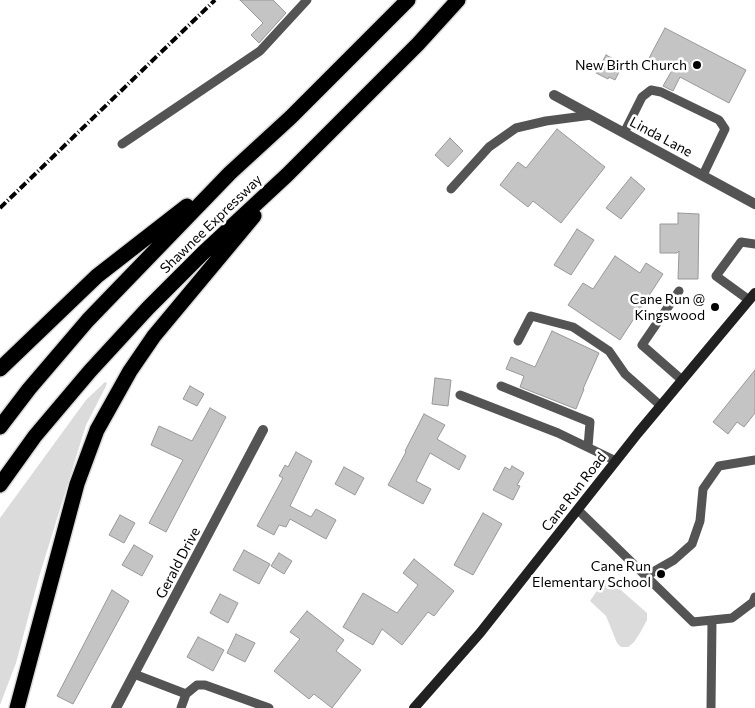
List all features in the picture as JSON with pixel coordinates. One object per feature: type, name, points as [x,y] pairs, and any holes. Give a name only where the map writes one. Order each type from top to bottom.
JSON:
[{"type":"highway","name":"Shawnee Expressway","points":[[0,427],[88,320],[230,173],[291,117],[408,0]]},
{"type":"highway","name":"Shawnee Expressway","points":[[0,485],[35,436],[116,343],[203,253],[287,175],[418,44],[458,0]]},
{"type":"highway","points":[[0,369],[98,276],[230,173]]},
{"type":"highway","points":[[17,708],[76,484],[97,430],[130,371],[154,336],[189,296],[287,175]]},
{"type":"main road","name":"Cane Run Road","points":[[414,708],[475,639],[660,406],[752,296]]},
{"type":"street","name":"Linda Lane","points":[[554,95],[755,204]]},
{"type":"street","name":"Gerald Drive","points":[[116,708],[263,430]]},
{"type":"lane","points":[[122,144],[260,51],[307,0]]},
{"type":"lane","points":[[624,132],[642,97],[651,90],[661,92],[719,120],[725,129],[703,175]]},
{"type":"lane","points":[[451,189],[488,147],[516,128],[546,121],[592,115]]},
{"type":"lane","points":[[752,296],[716,276],[741,242],[755,244]]},
{"type":"lane","points":[[679,291],[642,345],[682,380]]},
{"type":"lane","points":[[518,341],[531,316],[573,327],[609,351],[626,374],[660,406]]},
{"type":"lane","points":[[501,386],[590,422],[588,447]]},
{"type":"lane","points":[[460,395],[558,433],[616,461]]},
{"type":"lane","points":[[646,576],[674,560],[692,544],[700,521],[703,489],[719,466],[755,460]]},
{"type":"lane","points":[[578,510],[694,622],[732,618],[753,602],[755,597]]},
{"type":"lane","points":[[711,708],[712,620]]},
{"type":"lane","points":[[134,674],[186,694]]},
{"type":"lane","points":[[181,708],[186,694],[197,685],[205,685],[269,708]]},
{"type":"shaded area","points":[[105,382],[107,383],[106,386],[86,425],[39,577],[16,663],[0,705],[0,518],[86,400]]},
{"type":"shaded area","points":[[605,579],[614,584],[647,613],[647,620],[640,633],[628,647],[621,647],[617,643],[606,616],[590,601]]},
{"type":"building","points":[[240,0],[273,0],[286,13],[259,43],[251,35],[263,23]]},
{"type":"building","name":"New Birth Church","points":[[665,28],[746,70],[729,103],[680,77],[673,91],[663,86],[671,72],[648,60]]},
{"type":"building","points":[[606,55],[623,64],[615,80],[596,73]]},
{"type":"building","points":[[557,129],[605,167],[561,223],[533,201],[528,207],[500,185],[518,162],[526,168]]},
{"type":"building","points":[[450,138],[463,151],[448,167],[435,155]]},
{"type":"building","points":[[631,177],[645,189],[621,219],[606,208]]},
{"type":"building","points":[[678,213],[699,214],[698,279],[678,279],[679,251],[677,253],[660,253],[660,224],[678,224]]},
{"type":"building","points":[[577,229],[594,240],[571,275],[554,265]]},
{"type":"building","points":[[615,256],[640,273],[646,263],[663,274],[620,340],[568,305],[583,283],[593,289]]},
{"type":"building","points":[[552,331],[599,353],[576,409],[520,387],[524,376],[506,369],[511,357],[535,367]]},
{"type":"building","points":[[755,370],[755,413],[744,427],[737,422],[728,434],[713,422]]},
{"type":"building","points":[[435,378],[451,380],[448,406],[432,404]]},
{"type":"building","points":[[190,386],[204,394],[197,406],[183,399]]},
{"type":"building","points":[[210,408],[226,417],[166,532],[149,523],[183,460],[151,445],[159,426],[192,441]]},
{"type":"building","points":[[424,414],[445,425],[437,439],[466,456],[459,470],[430,453],[416,481],[431,489],[423,504],[388,485]]},
{"type":"building","points":[[296,452],[312,461],[290,506],[311,517],[316,509],[336,520],[326,539],[290,519],[286,527],[279,525],[274,535],[257,526],[283,478],[279,476],[285,465],[288,467]]},
{"type":"building","points":[[512,466],[524,473],[517,485],[520,486],[513,500],[493,490],[505,467],[510,470]]},
{"type":"building","points":[[344,467],[364,478],[355,495],[335,484]]},
{"type":"building","points":[[483,513],[502,524],[473,575],[454,565]]},
{"type":"building","points":[[120,515],[135,523],[124,543],[109,535]]},
{"type":"building","points":[[134,545],[153,556],[142,576],[122,565]]},
{"type":"building","points":[[244,550],[270,564],[259,584],[233,570]]},
{"type":"building","points":[[279,553],[292,561],[284,574],[271,566]]},
{"type":"building","points":[[414,559],[454,591],[434,616],[428,612],[402,645],[382,629],[373,645],[343,627],[363,593],[397,613],[418,585],[403,573]]},
{"type":"building","points":[[112,590],[129,601],[73,704],[57,696]]},
{"type":"building","points":[[220,594],[238,603],[228,623],[210,613]]},
{"type":"building","points":[[307,611],[344,640],[336,651],[361,670],[332,708],[314,694],[309,699],[274,671],[300,639],[290,632]]},
{"type":"building","points":[[236,634],[255,643],[245,662],[227,653]]},
{"type":"building","points":[[198,637],[224,650],[213,671],[187,657]]},
{"type":"railway","points":[[0,208],[215,0]]},
{"type":"place","name":"New Birth Church","points":[[697,65]]},
{"type":"place","name":"Cane Run @ Kingswood","points":[[715,307]]},
{"type":"place","name":"Cane Run Elementary School","points":[[661,574]]}]
